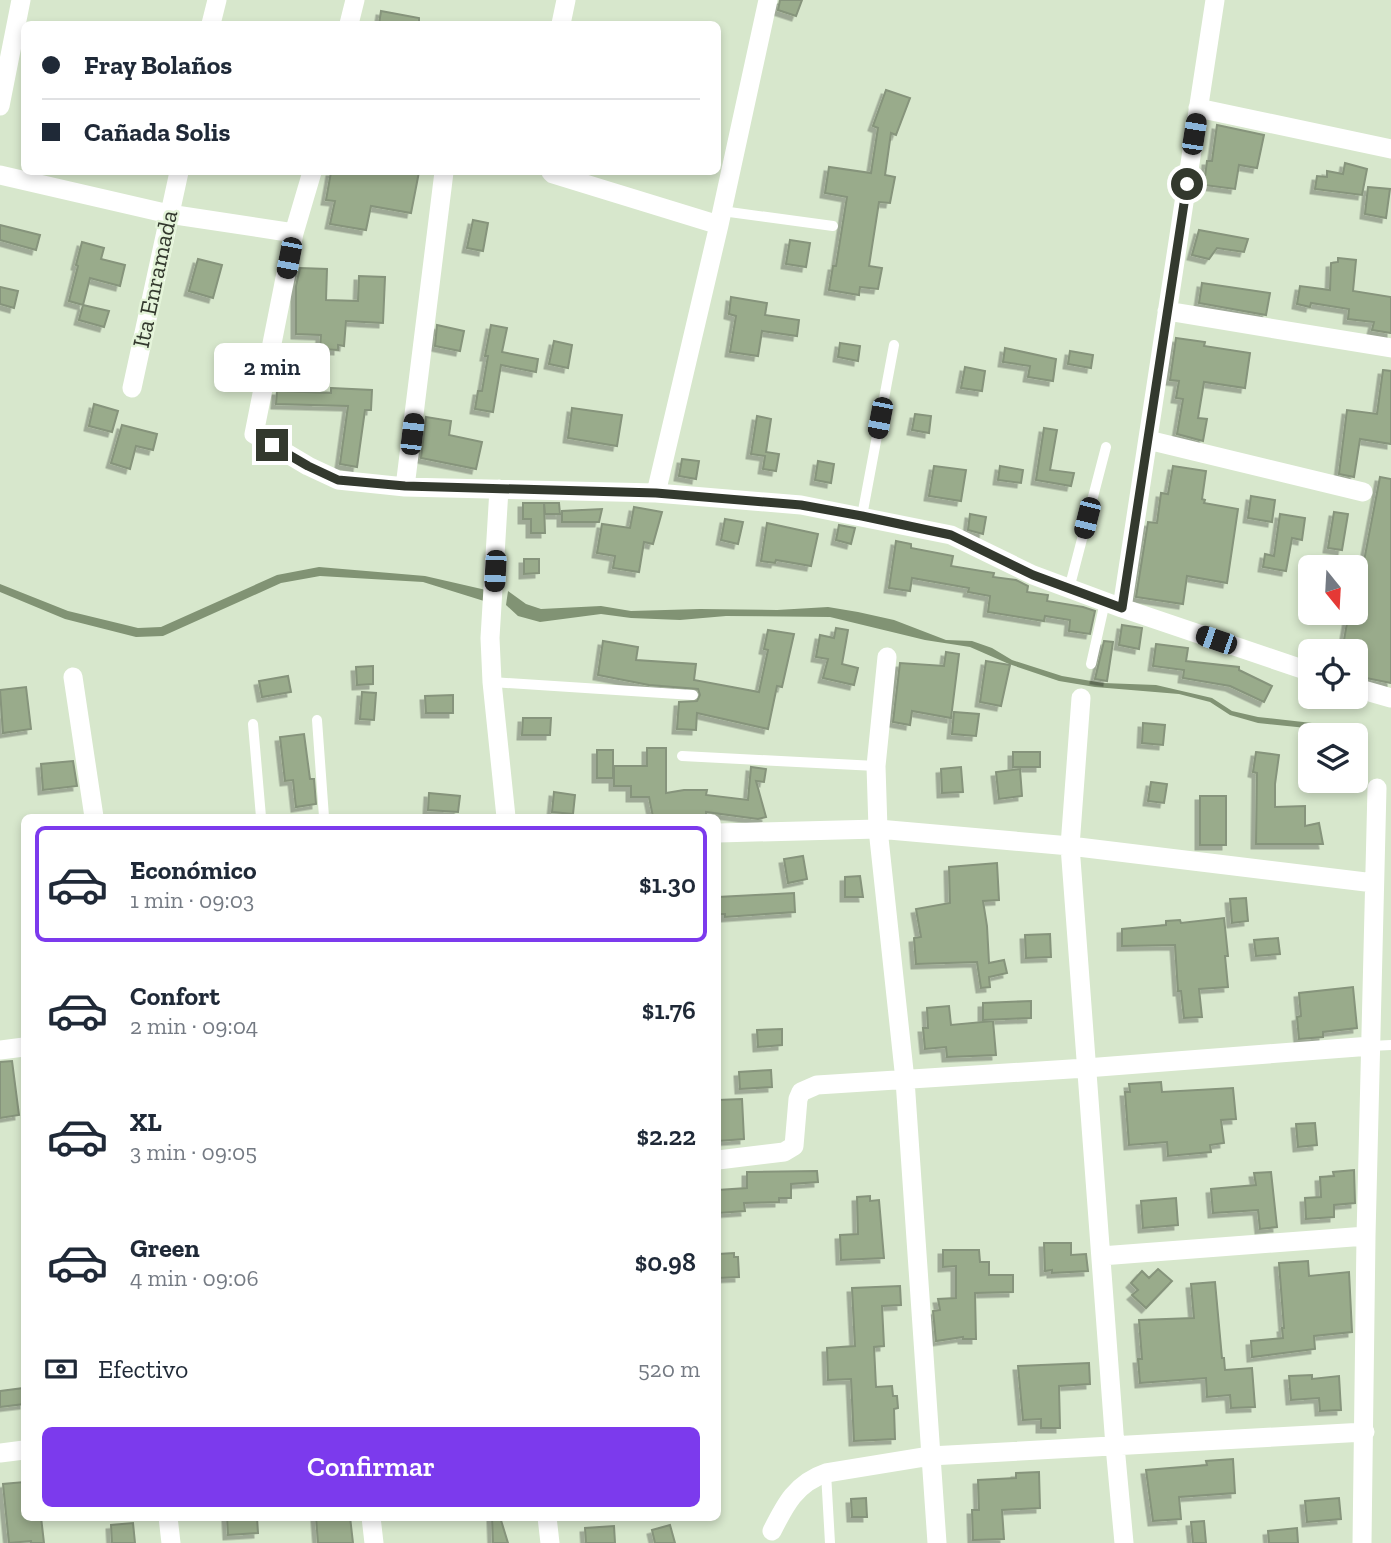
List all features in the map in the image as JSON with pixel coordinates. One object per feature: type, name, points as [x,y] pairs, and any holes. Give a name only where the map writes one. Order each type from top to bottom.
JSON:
[{"type":"street","points":[[0,106],[21,0]]},
{"type":"street","points":[[212,21],[217,0]]},
{"type":"street","points":[[350,21],[355,0]]},
{"type":"street","points":[[562,21],[566,0]]},
{"type":"street","points":[[656,493],[721,218],[768,0]]},
{"type":"street","points":[[1114,605],[1148,440],[1215,0]]},
{"type":"street","points":[[1198,108],[1391,149]]},
{"type":"street","points":[[0,175],[169,214],[295,233]]},
{"type":"street","name":"Ita Enramada","points":[[132,387],[178,175]]},
{"type":"street","points":[[311,175],[295,233],[254,434],[308,466],[338,480],[405,486],[656,493],[801,505],[862,516],[951,535],[1033,575],[1069,589],[1298,668]]},
{"type":"street","points":[[405,486],[444,175]]},
{"type":"street","points":[[556,175],[721,218]]},
{"type":"street","points":[[1167,311],[1391,348]]},
{"type":"street","points":[[1148,440],[1363,492]]},
{"type":"street","points":[[499,489],[490,638],[506,814]]},
{"type":"street","points":[[887,657],[876,766],[878,829],[905,1080],[937,1543]]},
{"type":"street","points":[[74,677],[94,814]]},
{"type":"street","points":[[1368,691],[1391,698]]},
{"type":"street","points":[[1081,698],[1070,846],[1124,1543]]},
{"type":"street","points":[[1362,1543],[1377,788]]},
{"type":"street","points":[[721,834],[878,829],[1070,846],[1374,883]]},
{"type":"street","points":[[721,1160],[784,1152],[794,1146],[798,1098],[800,1092],[808,1087],[1371,1046]]},
{"type":"street","points":[[0,1050],[21,1047]]},
{"type":"street","points":[[1101,1256],[1366,1237]]},
{"type":"street","points":[[772,1531],[788,1498],[812,1478],[825,1473],[930,1456],[1365,1432]]},
{"type":"street","points":[[0,1453],[21,1450]]},
{"type":"street","points":[[168,1521],[171,1543]]},
{"type":"street","points":[[371,1521],[374,1543]]},
{"type":"street","points":[[547,1521],[550,1543]]},
{"type":"lane","points":[[721,218],[833,226]]},
{"type":"lane","points":[[862,516],[894,345]]},
{"type":"lane","points":[[1069,589],[1106,447]]},
{"type":"lane","points":[[1091,664],[1114,605]]},
{"type":"lane","points":[[492,682],[693,695]]},
{"type":"lane","points":[[317,720],[324,814]]},
{"type":"lane","points":[[253,724],[261,814]]},
{"type":"lane","points":[[682,756],[876,766]]},
{"type":"lane","points":[[1371,1046],[1391,1045]]},
{"type":"lane","points":[[825,1473],[830,1543]]},
{"type":"shaded area","points":[[319,567],[425,576],[486,590],[484,601],[423,582],[320,576],[281,583],[163,636],[136,637],[65,619],[0,592],[0,584],[68,611],[138,628],[161,627],[277,575]]},
{"type":"shaded area","points":[[508,591],[526,604],[541,609],[601,606],[631,611],[777,610],[828,607],[894,620],[946,640],[972,641],[992,648],[1012,660],[1062,676],[1103,683],[1156,685],[1212,698],[1232,711],[1312,723],[1298,723],[1298,727],[1258,723],[1230,715],[1210,702],[1179,694],[1059,681],[970,647],[925,640],[830,617],[726,616],[680,620],[601,614],[540,622],[518,616],[506,605]]},
{"type":"building","points":[[780,0],[802,0],[796,16],[778,10]]},
{"type":"building","points":[[381,11],[419,18],[419,21],[379,21]]},
{"type":"building","points":[[886,90],[910,98],[896,135],[891,133],[885,175],[895,177],[890,203],[879,202],[869,266],[882,268],[878,289],[860,287],[859,295],[829,290],[833,266],[836,266],[847,197],[825,193],[829,167],[871,173],[878,128],[873,126]]},
{"type":"building","points":[[1217,125],[1264,135],[1257,168],[1239,165],[1235,189],[1204,185],[1207,161],[1212,161]]},
{"type":"building","points":[[1345,163],[1367,169],[1362,195],[1315,189],[1317,176],[1327,177],[1327,171],[1343,174]]},
{"type":"building","points":[[330,175],[418,175],[411,213],[371,206],[366,230],[330,224],[335,201],[326,200]]},
{"type":"building","points":[[1368,187],[1390,189],[1386,218],[1365,214]]},
{"type":"building","points":[[473,220],[488,223],[483,251],[467,248]]},
{"type":"building","points":[[0,225],[40,235],[36,250],[0,240]]},
{"type":"building","points":[[1199,230],[1248,239],[1244,252],[1217,248],[1209,259],[1192,255]]},
{"type":"building","points":[[790,240],[810,243],[806,267],[786,264]]},
{"type":"building","points":[[82,242],[104,248],[101,259],[125,265],[120,286],[90,278],[83,305],[69,301]]},
{"type":"building","points":[[1338,258],[1356,260],[1353,291],[1391,297],[1391,333],[1372,330],[1374,322],[1348,319],[1349,309],[1311,303],[1310,307],[1297,304],[1300,286],[1330,290],[1331,263],[1338,262]]},
{"type":"building","points":[[198,259],[222,265],[213,298],[189,291]]},
{"type":"building","points":[[300,268],[327,269],[326,300],[358,301],[359,276],[385,277],[383,323],[346,321],[344,346],[338,345],[338,350],[320,349],[321,335],[296,334],[296,286]]},
{"type":"building","points":[[1202,283],[1270,293],[1266,315],[1199,303]]},
{"type":"building","points":[[0,287],[18,291],[14,308],[0,304]]},
{"type":"building","points":[[731,297],[767,303],[765,315],[799,320],[797,336],[762,331],[758,356],[730,352],[736,316],[729,314]]},
{"type":"building","points":[[83,305],[109,311],[104,327],[79,320]]},
{"type":"building","points":[[437,325],[464,331],[460,351],[435,346]]},
{"type":"building","points":[[491,325],[507,328],[502,352],[538,359],[536,372],[501,365],[493,412],[475,409],[478,391],[482,391]]},
{"type":"building","points":[[1176,338],[1205,342],[1204,346],[1250,353],[1245,388],[1204,382],[1198,418],[1207,419],[1203,441],[1177,434],[1183,399],[1176,398],[1179,381],[1170,380]]},
{"type":"building","points":[[554,341],[572,345],[568,368],[549,364]]},
{"type":"building","points":[[840,343],[860,346],[858,361],[838,357]]},
{"type":"building","points":[[1005,348],[1056,359],[1053,381],[1028,377],[1030,366],[1003,362]]},
{"type":"building","points":[[1070,351],[1093,355],[1091,368],[1068,364]]},
{"type":"building","points":[[965,367],[985,371],[982,391],[961,388]]},
{"type":"building","points":[[1383,370],[1391,371],[1391,444],[1360,439],[1354,477],[1339,474],[1347,410],[1377,414]]},
{"type":"building","points":[[331,388],[372,390],[371,410],[365,410],[357,467],[340,464],[348,406],[276,404],[277,391],[331,393]]},
{"type":"building","points":[[94,404],[118,411],[112,432],[89,426]]},
{"type":"building","points":[[572,408],[622,415],[617,446],[568,438]]},
{"type":"building","points":[[915,414],[931,416],[929,433],[912,430]]},
{"type":"building","points":[[757,416],[771,419],[766,452],[779,454],[776,471],[763,469],[765,456],[751,454]]},
{"type":"building","points":[[426,417],[451,421],[449,435],[482,442],[476,469],[421,458]]},
{"type":"building","points":[[122,425],[157,434],[153,450],[136,446],[130,469],[111,463]]},
{"type":"building","points":[[1044,428],[1057,430],[1050,470],[1074,473],[1071,486],[1036,480]]},
{"type":"building","points":[[682,459],[699,461],[696,479],[679,476]]},
{"type":"building","points":[[818,461],[834,464],[831,483],[815,480]]},
{"type":"building","points":[[934,466],[966,470],[961,501],[929,496]]},
{"type":"building","points":[[1000,466],[1023,470],[1021,483],[998,480]]},
{"type":"building","points":[[1173,466],[1206,471],[1202,499],[1205,500],[1204,503],[1238,509],[1227,583],[1187,576],[1183,604],[1136,597],[1148,522],[1157,523],[1161,493],[1168,494]]},
{"type":"building","points":[[1380,477],[1391,479],[1391,683],[1368,678],[1368,639],[1344,639],[1347,625],[1368,625],[1368,555],[1365,555]]},
{"type":"building","points":[[1251,496],[1275,500],[1272,522],[1248,518]]},
{"type":"building","points":[[523,503],[544,503],[545,533],[531,533],[531,519],[523,519]]},
{"type":"building","points":[[544,503],[559,503],[560,514],[545,514]]},
{"type":"building","points":[[634,507],[662,512],[653,544],[644,542],[639,572],[613,568],[615,556],[597,553],[602,524],[630,528]]},
{"type":"building","points":[[602,509],[599,522],[562,522],[562,511]]},
{"type":"building","points":[[1334,512],[1348,514],[1342,550],[1328,548]]},
{"type":"building","points":[[970,514],[986,517],[983,534],[968,530]]},
{"type":"building","points":[[1280,514],[1305,518],[1302,540],[1292,538],[1286,571],[1263,567],[1265,554],[1274,556]]},
{"type":"building","points":[[725,519],[743,522],[738,544],[721,540]]},
{"type":"building","points":[[767,523],[818,534],[811,566],[776,560],[775,563],[761,561]]},
{"type":"building","points":[[839,525],[855,528],[851,544],[836,540]]},
{"type":"building","points":[[896,541],[911,544],[911,548],[953,556],[951,566],[994,573],[993,577],[1016,580],[1028,586],[1027,592],[1048,595],[1047,601],[1095,611],[1090,634],[1069,631],[1070,620],[1045,616],[1044,621],[988,612],[990,596],[968,592],[969,588],[912,578],[910,591],[889,588]]},
{"type":"building","points":[[524,559],[539,559],[539,573],[524,574]]},
{"type":"building","points":[[1122,625],[1142,628],[1139,649],[1119,645]]},
{"type":"building","points":[[836,628],[848,630],[842,664],[858,668],[854,685],[823,678],[828,659],[816,657],[820,635],[834,638]]},
{"type":"building","points":[[768,630],[794,634],[782,687],[777,686],[768,729],[697,713],[696,730],[677,729],[679,702],[697,701],[700,695],[698,689],[649,685],[598,675],[603,641],[638,647],[636,660],[696,664],[694,680],[759,692],[768,650],[764,649]]},
{"type":"building","points":[[1104,641],[1113,642],[1107,681],[1095,679]]},
{"type":"building","points":[[1156,644],[1188,648],[1186,661],[1239,667],[1239,670],[1272,686],[1264,702],[1230,686],[1183,678],[1184,670],[1153,666]]},
{"type":"building","points":[[946,652],[959,654],[951,718],[912,711],[910,725],[893,722],[900,663],[944,666]]},
{"type":"building","points":[[986,661],[1010,665],[1001,706],[980,702]]},
{"type":"building","points":[[373,666],[373,684],[357,685],[356,667]]},
{"type":"building","points":[[288,676],[291,692],[262,697],[259,681]]},
{"type":"building","points":[[26,687],[31,729],[3,733],[0,690]]},
{"type":"building","points":[[362,692],[376,693],[374,720],[360,719]]},
{"type":"building","points":[[453,695],[453,713],[426,713],[425,696]]},
{"type":"building","points":[[954,712],[979,714],[976,736],[952,734]]},
{"type":"building","points":[[523,718],[551,718],[550,735],[522,735]]},
{"type":"building","points":[[1143,723],[1165,725],[1163,745],[1142,743]]},
{"type":"building","points":[[304,734],[310,779],[314,779],[316,804],[296,807],[293,780],[285,781],[280,737]]},
{"type":"building","points":[[647,748],[666,748],[666,793],[707,790],[706,795],[748,800],[751,767],[766,769],[764,782],[756,781],[766,817],[758,819],[706,812],[652,814],[649,797],[631,797],[631,786],[614,786],[614,766],[647,766]]},
{"type":"building","points":[[597,750],[613,750],[613,778],[597,778]]},
{"type":"building","points":[[1013,752],[1040,752],[1040,767],[1013,767]]},
{"type":"building","points":[[1256,752],[1279,755],[1275,807],[1305,806],[1305,826],[1319,823],[1323,844],[1256,844],[1257,773],[1253,772]]},
{"type":"building","points":[[73,761],[77,786],[43,790],[41,764]]},
{"type":"building","points":[[961,767],[963,792],[942,793],[941,769]]},
{"type":"building","points":[[1020,769],[1022,796],[999,799],[996,772]]},
{"type":"building","points":[[1151,782],[1167,784],[1164,803],[1148,801]]},
{"type":"building","points":[[554,792],[575,795],[573,814],[552,812]]},
{"type":"building","points":[[429,793],[460,796],[458,812],[428,810]]},
{"type":"building","points":[[1200,796],[1226,796],[1226,845],[1200,845]]},
{"type":"building","points":[[803,856],[807,879],[788,883],[784,859]]},
{"type":"building","points":[[997,863],[999,900],[983,901],[989,963],[1004,960],[1007,973],[989,977],[990,987],[981,988],[977,962],[916,964],[914,938],[921,937],[916,909],[950,903],[949,867]]},
{"type":"building","points":[[860,876],[863,897],[845,897],[845,877]]},
{"type":"building","points":[[794,893],[795,912],[725,917],[725,914],[721,914],[721,897]]},
{"type":"building","points":[[1246,898],[1248,921],[1232,923],[1230,899]]},
{"type":"building","points":[[1224,918],[1228,987],[1199,989],[1202,1017],[1184,1018],[1181,991],[1178,991],[1175,945],[1122,946],[1122,929],[1166,925],[1166,921],[1180,920],[1181,923]]},
{"type":"building","points":[[1050,934],[1051,957],[1026,958],[1025,935]]},
{"type":"building","points":[[1278,938],[1280,954],[1256,956],[1254,940]]},
{"type":"building","points":[[1353,987],[1357,1028],[1323,1032],[1323,1037],[1299,1039],[1299,993]]},
{"type":"building","points":[[1031,1001],[1031,1018],[983,1020],[983,1003]]},
{"type":"building","points":[[949,1006],[951,1025],[993,1021],[996,1055],[947,1057],[946,1047],[925,1049],[923,1028],[928,1028],[927,1008]]},
{"type":"building","points":[[782,1029],[782,1045],[758,1047],[757,1030]]},
{"type":"building","points":[[12,1061],[19,1115],[0,1118],[0,1062]]},
{"type":"building","points":[[771,1070],[772,1087],[740,1089],[739,1072]]},
{"type":"building","points":[[1161,1082],[1162,1092],[1233,1088],[1236,1119],[1221,1120],[1224,1143],[1210,1145],[1211,1152],[1168,1156],[1167,1142],[1129,1145],[1125,1092],[1130,1092],[1129,1084]]},
{"type":"building","points":[[742,1099],[744,1139],[721,1141],[721,1100]]},
{"type":"building","points":[[1315,1123],[1317,1145],[1298,1147],[1296,1124]]},
{"type":"building","points":[[1354,1170],[1355,1203],[1334,1205],[1334,1217],[1306,1219],[1305,1198],[1321,1197],[1320,1177],[1334,1176],[1333,1172]]},
{"type":"building","points":[[817,1171],[818,1182],[791,1184],[791,1198],[779,1198],[779,1202],[744,1203],[745,1211],[721,1213],[721,1190],[747,1188],[747,1172]]},
{"type":"building","points":[[1271,1172],[1277,1227],[1260,1229],[1258,1210],[1213,1213],[1211,1189],[1256,1185],[1254,1173]]},
{"type":"building","points":[[870,1196],[870,1201],[879,1200],[884,1258],[841,1260],[840,1235],[858,1234],[857,1197]]},
{"type":"building","points":[[1176,1198],[1178,1225],[1143,1228],[1141,1201]]},
{"type":"building","points":[[1044,1243],[1071,1243],[1071,1255],[1086,1254],[1088,1271],[1045,1271]]},
{"type":"building","points":[[943,1250],[979,1250],[980,1262],[989,1262],[989,1275],[1013,1275],[1013,1292],[975,1293],[976,1339],[963,1337],[936,1341],[933,1311],[940,1310],[938,1299],[956,1298],[956,1266],[943,1267]]},
{"type":"building","points":[[734,1253],[734,1257],[738,1257],[739,1277],[721,1278],[721,1254]]},
{"type":"building","points":[[1308,1261],[1309,1276],[1349,1272],[1352,1332],[1314,1336],[1315,1349],[1252,1357],[1251,1341],[1283,1338],[1279,1263]]},
{"type":"building","points":[[1158,1269],[1172,1281],[1146,1308],[1132,1295],[1138,1290],[1131,1283],[1142,1271],[1149,1278]]},
{"type":"building","points":[[1215,1282],[1225,1370],[1252,1368],[1255,1407],[1231,1408],[1230,1395],[1207,1397],[1206,1378],[1140,1383],[1138,1359],[1142,1359],[1139,1320],[1194,1318],[1191,1284]]},
{"type":"building","points":[[900,1286],[901,1305],[882,1306],[884,1346],[874,1347],[876,1387],[892,1386],[893,1396],[897,1396],[898,1408],[894,1409],[895,1439],[854,1441],[851,1379],[828,1380],[827,1348],[855,1346],[852,1288]]},
{"type":"building","points":[[1089,1363],[1090,1384],[1059,1386],[1060,1428],[1041,1428],[1041,1419],[1023,1420],[1018,1366]]},
{"type":"building","points":[[1312,1375],[1312,1379],[1339,1376],[1341,1410],[1320,1411],[1319,1398],[1291,1400],[1289,1376]]},
{"type":"building","points":[[21,1388],[21,1404],[0,1407],[0,1391]]},
{"type":"building","points":[[1233,1459],[1235,1493],[1179,1497],[1181,1519],[1153,1521],[1146,1470],[1207,1465],[1206,1461]]},
{"type":"building","points":[[1039,1472],[1040,1508],[1002,1510],[1004,1539],[973,1540],[972,1510],[979,1510],[978,1480],[1016,1478],[1016,1473]]},
{"type":"building","points":[[21,1482],[21,1521],[41,1521],[44,1543],[9,1543],[3,1484]]},
{"type":"building","points":[[866,1498],[867,1517],[852,1517],[851,1499]]},
{"type":"building","points":[[1339,1498],[1341,1519],[1307,1522],[1305,1501]]},
{"type":"building","points":[[227,1521],[257,1521],[258,1533],[228,1535]]},
{"type":"building","points":[[316,1521],[350,1521],[353,1543],[318,1543]]},
{"type":"building","points":[[492,1521],[501,1521],[508,1543],[493,1543]]},
{"type":"building","points":[[1204,1521],[1206,1543],[1193,1543],[1191,1522]]},
{"type":"building","points":[[133,1523],[135,1543],[112,1543],[111,1525]]},
{"type":"building","points":[[670,1525],[675,1543],[655,1543],[652,1530]]},
{"type":"building","points":[[614,1526],[615,1543],[586,1543],[585,1528]]},
{"type":"building","points":[[1297,1528],[1298,1543],[1269,1543],[1268,1531]]},
{"type":"route","points":[[272,445],[338,480],[405,486],[656,493],[801,505],[862,516],[951,535],[1033,575],[1122,608],[1187,184]]}]
